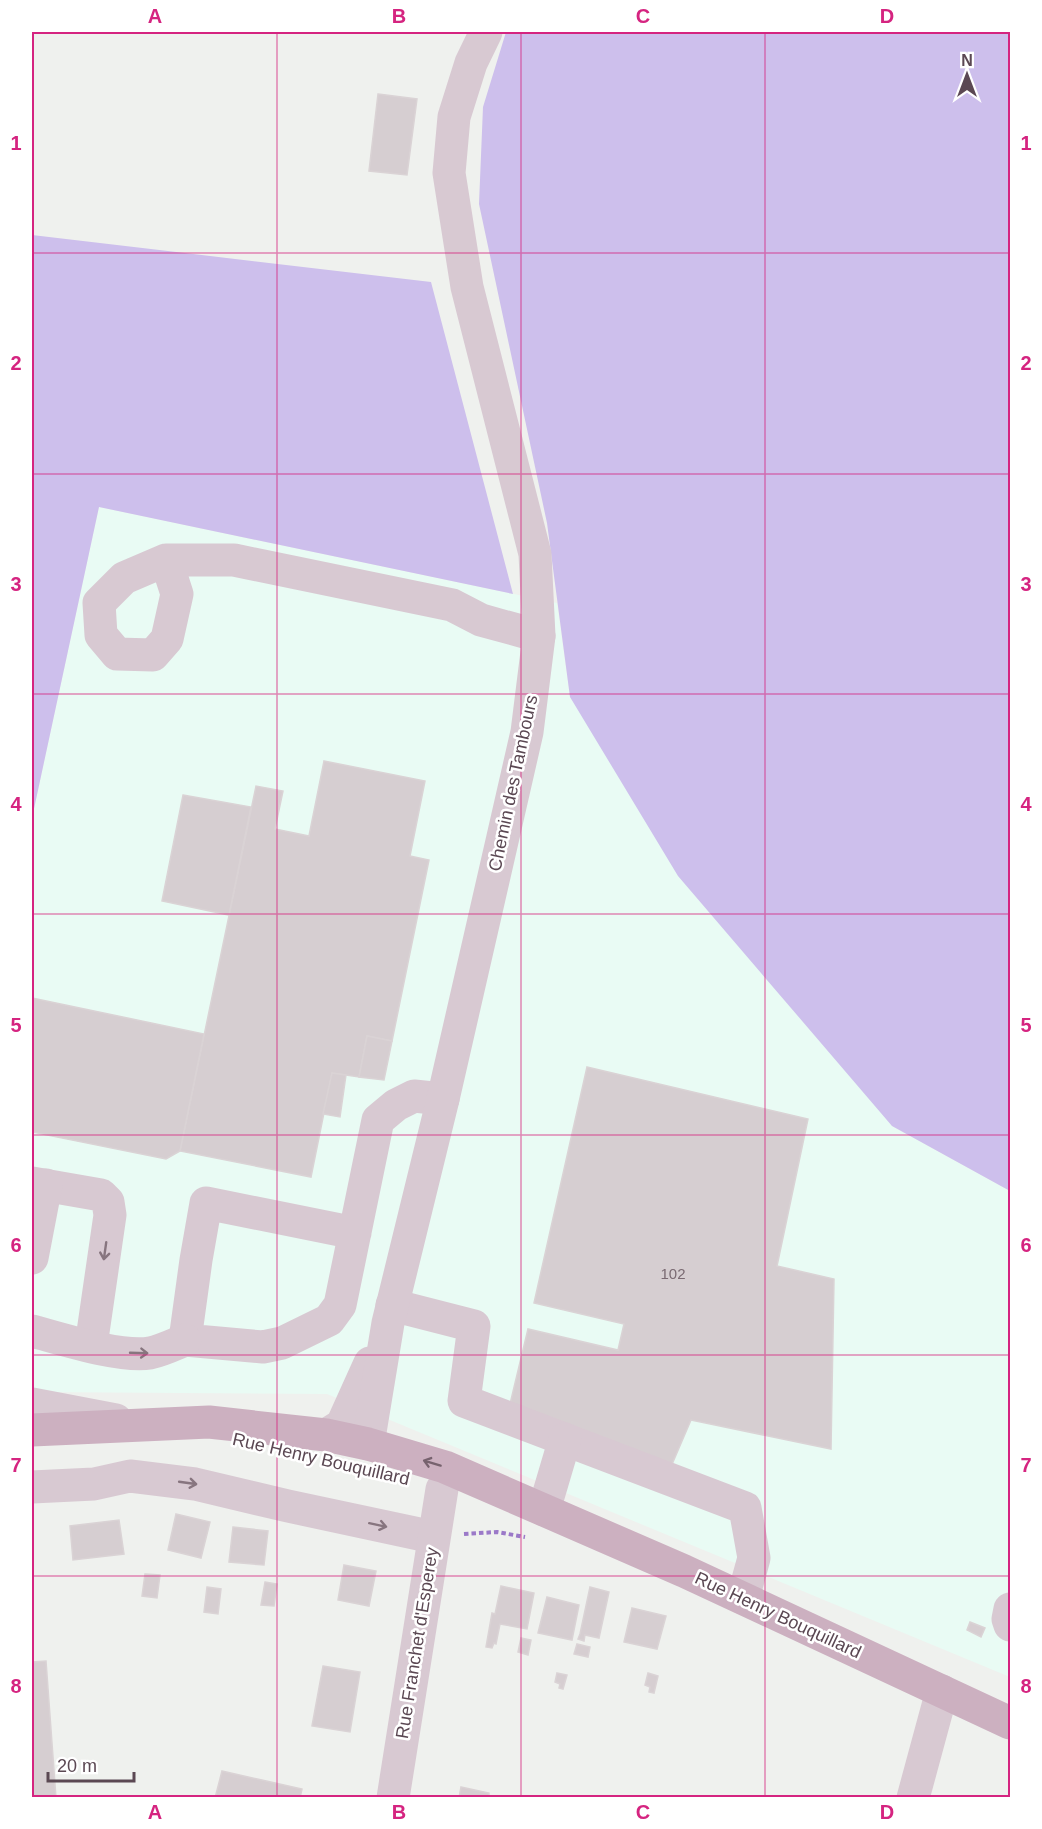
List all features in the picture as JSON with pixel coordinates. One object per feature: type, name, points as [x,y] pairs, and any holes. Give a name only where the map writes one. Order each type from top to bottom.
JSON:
[{"type":"main road","name":"Rue Henry Bouquillard","points":[[32,1430],[209,1422],[326,1435],[368,1444],[445,1467],[684,1571],[1011,1723]]},
{"type":"main road","name":"Rue Henry Bouquillard","points":[[138,1425],[204,1433],[368,1444]]},
{"type":"main road","name":"Rue Henry Bouquillard","points":[[204,1433],[374,1467],[442,1489],[544,1510]]},
{"type":"street","name":"Chemin des Tambours","points":[[368,1444],[390,1314],[443,1099],[527,732],[540,636],[535,554],[467,287],[449,173],[454,117],[471,63],[486,32]]},
{"type":"street","points":[[166,560],[234,560],[452,604],[481,620],[540,636]]},
{"type":"street","points":[[32,1331],[119,1352],[147,1353],[165,1349],[185,1340],[263,1347],[282,1343],[329,1320],[340,1305],[378,1120],[396,1105],[414,1096],[443,1099]]},
{"type":"street","points":[[32,1258],[39,1184],[101,1195],[108,1202],[110,1215],[91,1346]]},
{"type":"street","points":[[185,1340],[206,1203],[355,1233]]},
{"type":"street","name":"Chemin des Tambours","points":[[326,1435],[342,1425],[390,1314]]},
{"type":"street","points":[[390,1314],[474,1326],[464,1401],[745,1508],[754,1558],[743,1598]]},
{"type":"street","points":[[32,1404],[138,1425]]},
{"type":"street","points":[[544,1510],[565,1439]]},
{"type":"street","points":[[32,1487],[94,1484],[130,1476],[195,1484],[433,1537]]},
{"type":"street","name":"Rue Franchet d'Esperey","points":[[393,1797],[442,1489]]},
{"type":"street","points":[[1011,1609],[1008,1619],[1011,1625]]},
{"type":"street","points":[[913,1797],[942,1691]]},
{"type":"shaded area","points":[[506,32],[1010,32],[1010,1191],[892,1126],[678,876],[570,697],[547,523],[479,204],[483,107]]},
{"type":"shaded area","points":[[32,235],[431,282],[513,594],[99,507],[32,818]]},
{"type":"shaded area","points":[[99,507],[557,603],[570,697],[892,1126],[1010,1191],[1010,1677],[327,1394],[32,1392],[32,818]]},
{"type":"building","points":[[378,94],[417,99],[407,175],[369,171]]},
{"type":"building","points":[[324,761],[425,781],[410,856],[429,860],[392,1041],[367,1036],[359,1077],[332,1073],[311,1177],[180,1151],[256,786],[283,791],[275,829],[309,836]]},
{"type":"building","points":[[183,795],[251,807],[229,915],[162,901]]},
{"type":"building","points":[[32,998],[204,1034],[180,1151],[166,1159],[32,1132]]},
{"type":"building","points":[[367,1036],[392,1041],[384,1080],[359,1077]]},
{"type":"building","points":[[587,1067],[808,1119],[777,1266],[834,1279],[831,1449],[691,1420],[670,1469],[510,1404],[528,1329],[618,1350],[624,1324],[534,1303]]},
{"type":"building","points":[[332,1073],[346,1075],[340,1117],[323,1114]]},
{"type":"building","points":[[176,1514],[210,1522],[201,1558],[168,1550]]},
{"type":"building","points":[[119,1520],[124,1554],[73,1560],[70,1526]]},
{"type":"building","points":[[233,1527],[268,1531],[264,1565],[229,1562]]},
{"type":"building","points":[[344,1565],[376,1571],[369,1606],[338,1600]]},
{"type":"building","points":[[145,1574],[160,1575],[157,1598],[142,1596]]},
{"type":"building","points":[[265,1582],[277,1584],[274,1606],[261,1605]]},
{"type":"building","points":[[501,1586],[534,1593],[527,1629],[500,1624],[496,1644],[494,1643],[492,1648],[486,1647],[492,1613],[495,1614]]},
{"type":"building","points":[[207,1587],[221,1589],[218,1614],[204,1612]]},
{"type":"building","points":[[590,1587],[609,1592],[599,1638],[585,1635],[584,1641],[578,1639]]},
{"type":"building","points":[[547,1597],[579,1605],[572,1640],[538,1633]]},
{"type":"building","points":[[632,1608],[666,1616],[657,1649],[624,1642]]},
{"type":"building","points":[[970,1622],[985,1628],[981,1637],[967,1630]]},
{"type":"building","points":[[521,1638],[531,1640],[528,1655],[518,1652]]},
{"type":"building","points":[[577,1644],[590,1647],[588,1657],[574,1654]]},
{"type":"building","points":[[46,1661],[56,1798],[32,1798],[32,1662]]},
{"type":"building","points":[[323,1666],[360,1672],[350,1732],[312,1726]]},
{"type":"building","points":[[557,1673],[567,1675],[563,1689],[559,1688],[560,1684],[555,1682]]},
{"type":"building","points":[[648,1673],[658,1676],[654,1693],[649,1692],[650,1687],[645,1685]]},
{"type":"building","points":[[222,1771],[302,1789],[300,1798],[215,1798]]},
{"type":"building","points":[[461,1787],[489,1793],[489,1798],[459,1798]]}]
